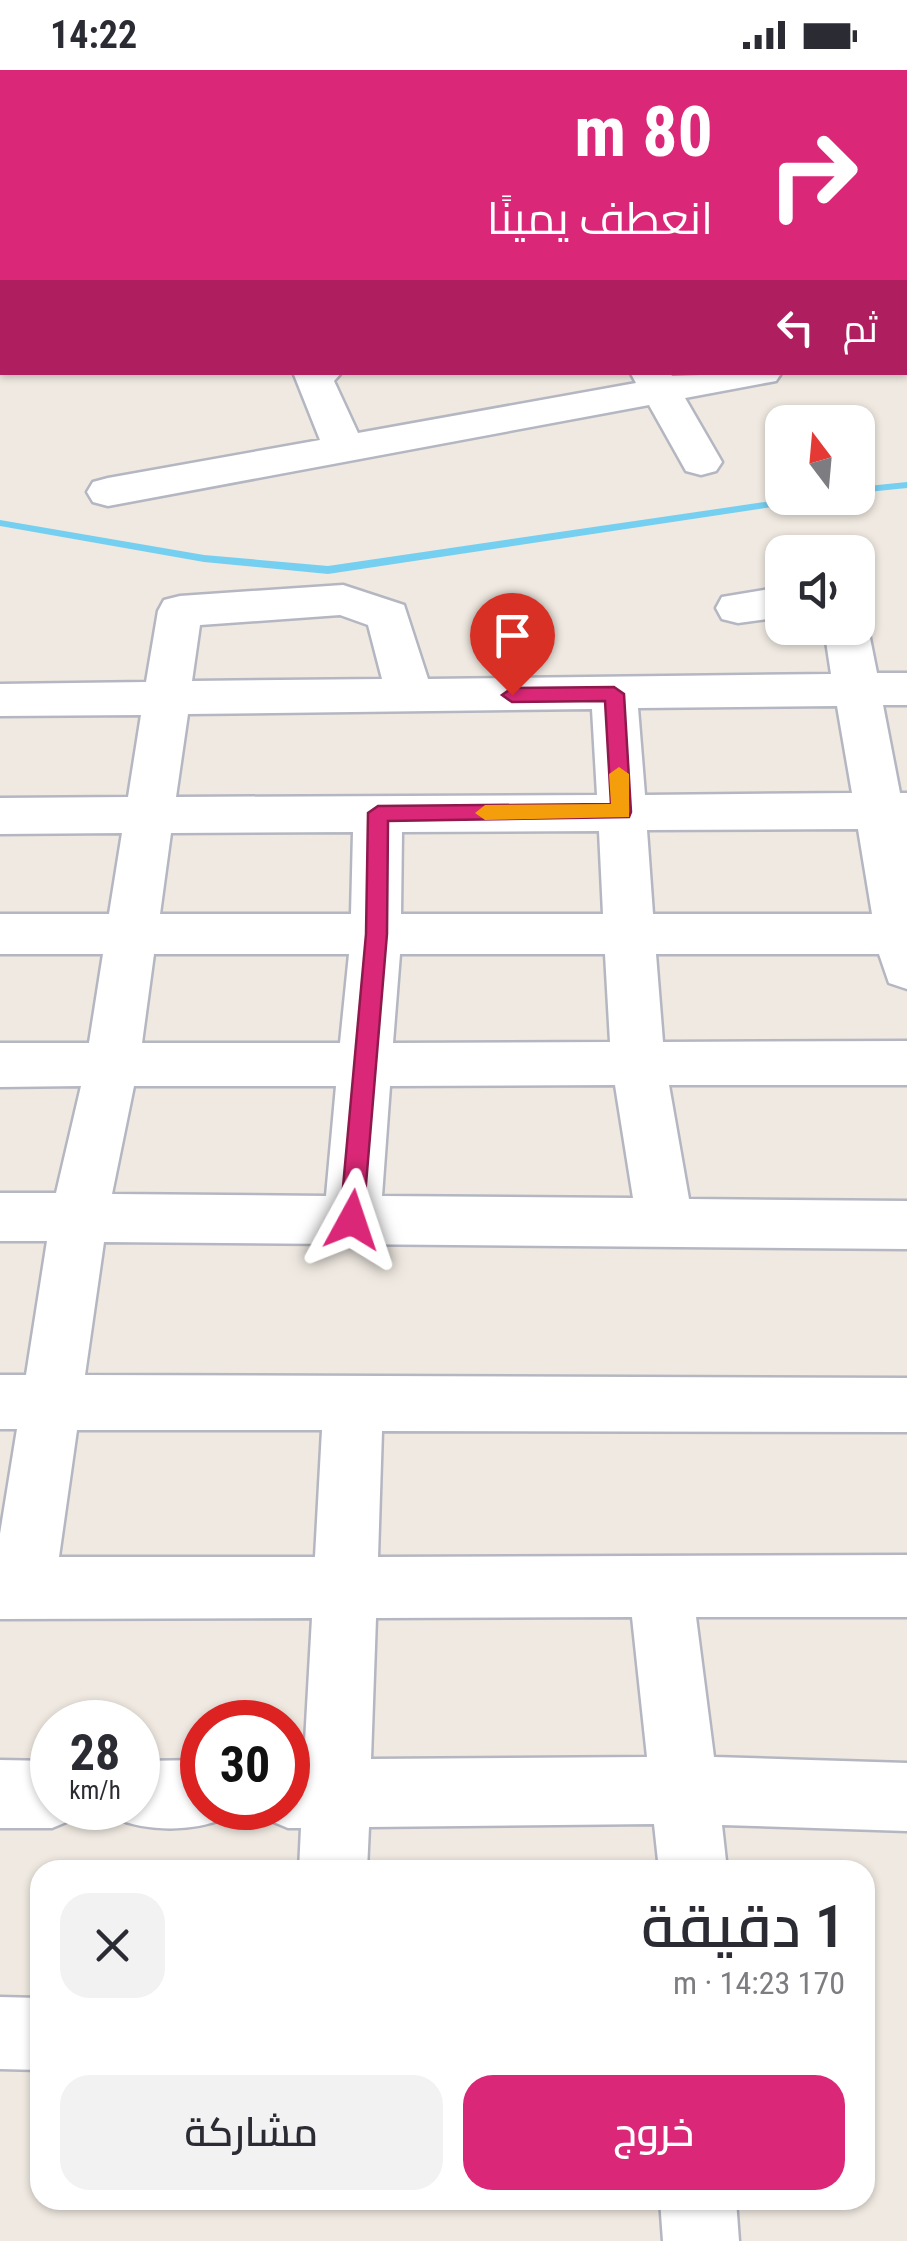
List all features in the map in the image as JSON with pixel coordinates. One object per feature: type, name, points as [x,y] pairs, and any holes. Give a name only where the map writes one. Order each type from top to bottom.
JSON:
[{"type":"street","points":[[311,375],[344,449]]},
{"type":"street","points":[[108,492],[344,449],[655,382],[730,375]]},
{"type":"street","points":[[655,382],[701,462]]},
{"type":"street","points":[[410,696],[388,616],[343,600],[180,610],[112,1065],[79,1218],[26,1402],[12,1588],[907,1586]]},
{"type":"street","points":[[738,608],[765,604]]},
{"type":"street","points":[[0,934],[630,934],[905,947],[893,811],[849,645]]},
{"type":"street","points":[[0,700],[907,689]]},
{"type":"street","points":[[614,694],[638,1064],[665,1223]]},
{"type":"street","points":[[0,816],[893,811]]},
{"type":"street","points":[[352,1220],[376,934],[378,813]]},
{"type":"street","points":[[0,1066],[907,1062]]},
{"type":"street","points":[[0,1217],[907,1226]]},
{"type":"street","points":[[26,1402],[907,1404]]},
{"type":"street","points":[[330,1860],[313,1794],[345,1587],[353,1403]]},
{"type":"street","points":[[661,1587],[692,1860]]},
{"type":"street","points":[[313,1794],[681,1790],[907,1796]]},
{"type":"street","points":[[0,1794],[30,1794]]},
{"type":"street","points":[[0,2034],[30,2034]]},
{"type":"street","points":[[699,2210],[701,2241]]},
{"type":"waterway","points":[[875,488],[907,485]]},
{"type":"waterway","points":[[0,523],[204,559],[328,570],[765,505]]},
{"type":"slow traffic","points":[[485,813],[622,812],[619,774]]},
{"type":"route","points":[[352,1220],[376,934],[378,813],[622,812],[614,694],[512,695]]}]
